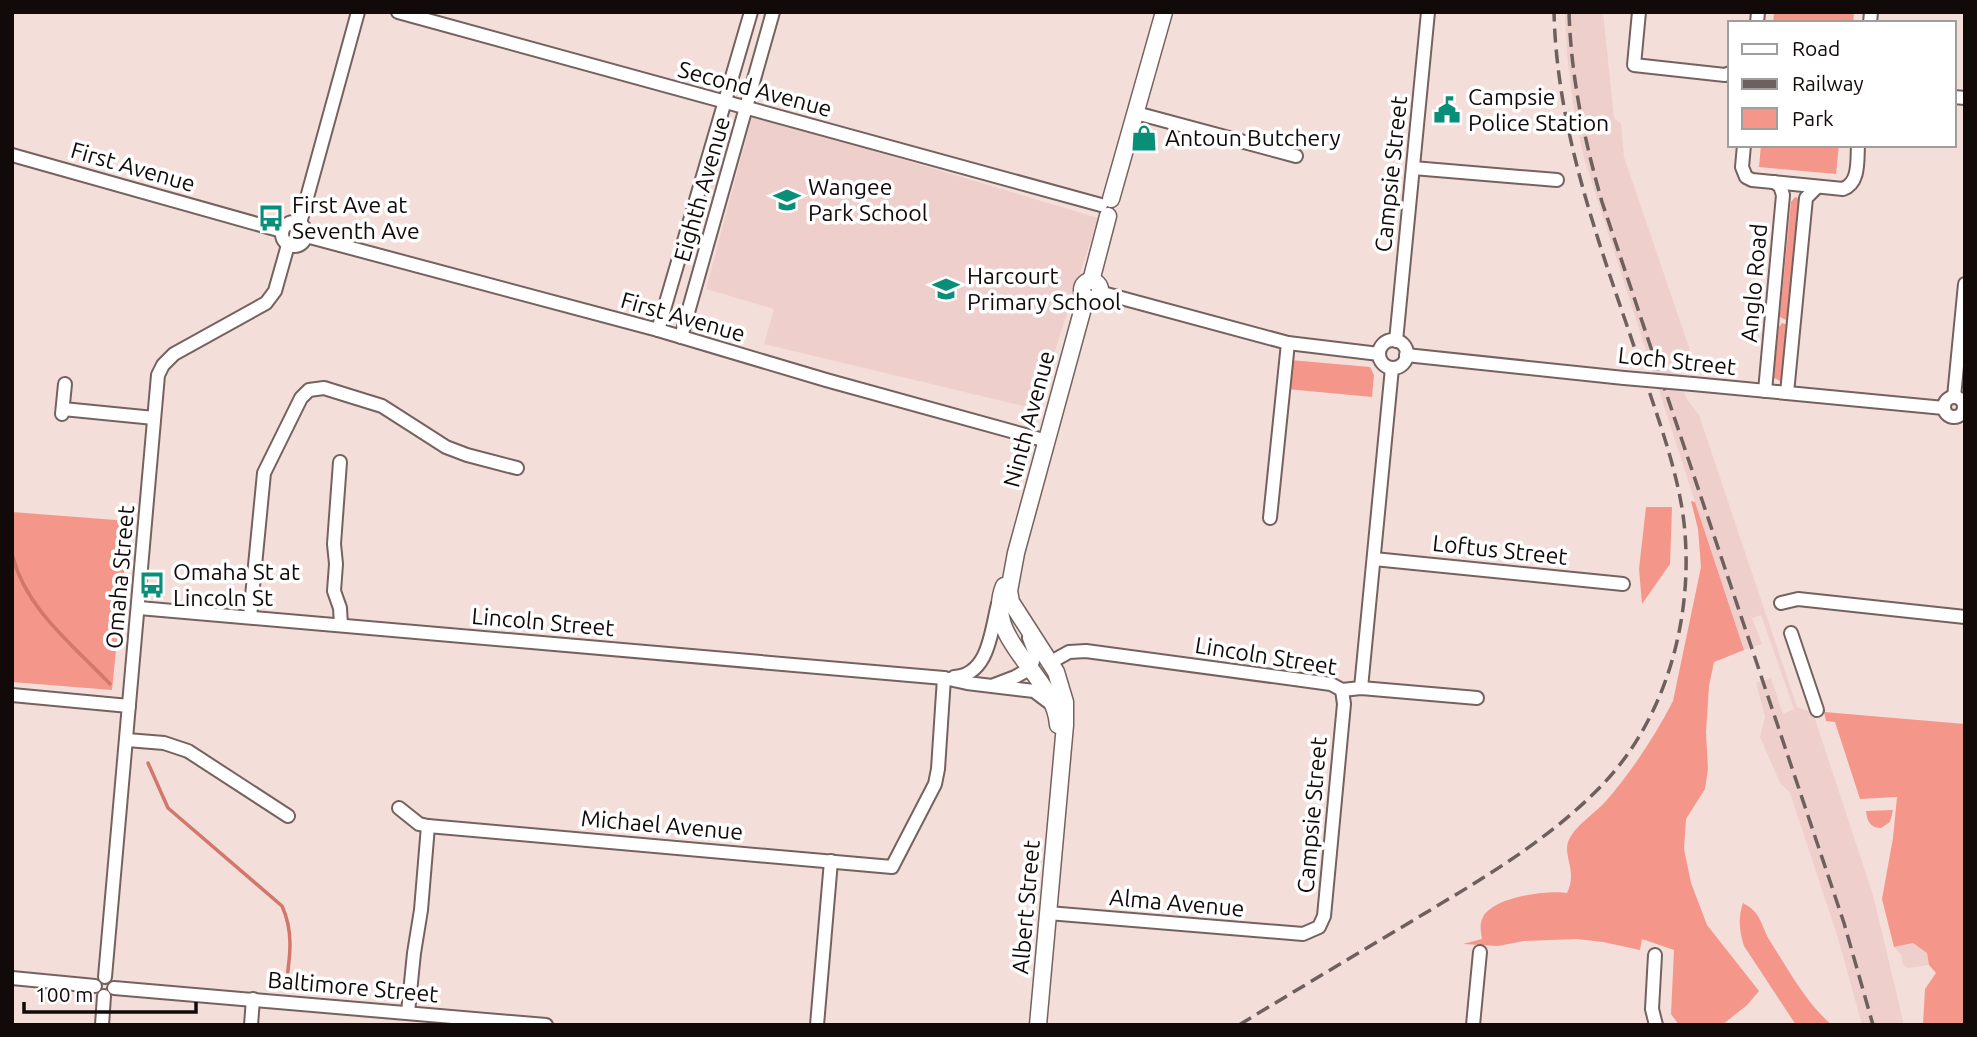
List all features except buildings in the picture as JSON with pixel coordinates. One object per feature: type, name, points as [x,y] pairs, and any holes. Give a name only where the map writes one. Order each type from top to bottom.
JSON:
[{"type":"main road","name":"Ninth Avenue","points":[[1016,553],[1092,290],[1107,206],[1164,12]]},
{"type":"main road","name":"Albert Street","points":[[1016,553],[1001,592],[1002,617],[1007,634],[1052,697],[1058,715],[1059,794]]},
{"type":"main road","name":"Albert Street","points":[[1016,553],[1009,591],[1011,602],[1051,662],[1063,690],[1066,713],[1038,1025]]},
{"type":"street","points":[[300,223],[360,12]]},
{"type":"street","name":"Second Avenue","points":[[398,12],[1107,206]]},
{"type":"street","name":"Eighth Avenue","points":[[658,330],[751,12]]},
{"type":"street","name":"Eighth Avenue","points":[[681,337],[773,12]]},
{"type":"street","name":"Campsie Street","points":[[1396,341],[1428,12]]},
{"type":"street","points":[[1639,12],[1634,65],[1728,75]]},
{"type":"street","points":[[1136,113],[1296,156]]},
{"type":"street","points":[[1744,147],[1742,173],[1752,180],[1843,190],[1849,188],[1855,176],[1858,147]]},
{"type":"street","name":"First Avenue","points":[[12,155],[282,231]]},
{"type":"street","points":[[1413,168],[1557,180]]},
{"type":"street","name":"Anglo Road","points":[[1765,391],[1783,195],[1780,186],[1774,182]]},
{"type":"street","name":"Anglo Road","points":[[1787,393],[1806,198],[1817,187]]},
{"type":"street","points":[[289,222],[300,223],[306,229],[306,236],[299,245],[289,245],[283,239],[282,231],[289,222]]},
{"type":"street","name":"First Avenue","points":[[306,236],[658,330],[1047,441]]},
{"type":"street","name":"Omaha Street","points":[[102,1025],[158,375],[174,354],[266,303],[275,291],[289,245]]},
{"type":"street","points":[[1954,397],[1965,284]]},
{"type":"street","points":[[1092,290],[1288,343],[1379,354]]},
{"type":"street","points":[[1396,341],[1405,347],[1406,355],[1403,363],[1392,368],[1381,362],[1379,354],[1384,343],[1396,341]]},
{"type":"street","points":[[1270,518],[1288,343]]},
{"type":"street","name":"Loch Street","points":[[1406,355],[1944,408]]},
{"type":"street","points":[[1361,688],[1392,368]]},
{"type":"street","points":[[65,384],[62,412],[154,418]]},
{"type":"street","points":[[250,617],[264,473],[300,402],[309,390],[320,388],[382,406],[446,447],[517,468]]},
{"type":"street","points":[[1954,397],[1961,401],[1964,409],[1955,417],[1946,414],[1944,408],[1945,402],[1954,397]]},
{"type":"street","points":[[340,463],[334,544],[334,590],[340,608],[341,625]]},
{"type":"street","name":"Loftus Street","points":[[1374,558],[1623,584]]},
{"type":"street","name":"Lincoln Street","points":[[944,678],[962,677],[978,668],[985,655],[1001,592]]},
{"type":"street","points":[[1781,603],[1798,599],[1965,617]]},
{"type":"street","name":"Lincoln Street","points":[[139,608],[944,678],[1040,693],[1058,715]]},
{"type":"street","points":[[991,686],[1031,668],[1035,654],[1021,619]]},
{"type":"street","points":[[1791,633],[1817,710]]},
{"type":"street","name":"Lincoln Street","points":[[1051,662],[1069,652],[1086,651],[1331,684],[1342,690],[1361,688],[1477,698]]},
{"type":"street","name":"Michael Avenue","points":[[399,808],[419,824],[428,826],[892,867],[935,784],[944,678]]},
{"type":"street","name":"Campsie Street","points":[[1303,934],[1319,927],[1324,916],[1344,704],[1342,690]]},
{"type":"street","points":[[12,695],[129,706]]},
{"type":"street","points":[[127,740],[164,743],[188,751],[288,816]]},
{"type":"street","points":[[408,1013],[428,826]]},
{"type":"street","points":[[817,1025],[831,862]]},
{"type":"street","name":"Alma Avenue","points":[[1048,913],[1303,934]]},
{"type":"street","points":[[1473,1025],[1480,952]]},
{"type":"street","points":[[1655,956],[1652,1009],[1657,1025]]},
{"type":"street","name":"Baltimore Street","points":[[12,978],[547,1025]]},
{"type":"street","points":[[251,1025],[253,999]]},
{"type":"shaded area","points":[[1565,12],[1603,12],[1614,118],[1621,124],[1624,157],[1694,362],[1676,368],[1686,398],[1699,415],[1797,707],[1813,713],[1873,895],[1904,1025],[1862,1025],[1838,938],[1790,793],[1780,783],[1760,737],[1765,717],[1756,683],[1771,678],[1783,714],[1794,709],[1761,615],[1752,618],[1762,644],[1744,650],[1695,502],[1583,155],[1574,110]]},
{"type":"shaded area","name":"Harcourt Primary School","points":[[752,117],[1098,218],[1036,409],[764,344],[774,309],[706,289]]},
{"type":"shaded area","points":[[1913,943],[1927,953],[1929,965],[1908,968],[1903,965],[1901,955],[1894,947]]},
{"type":"green space","points":[[1774,12],[1854,12],[1853,21],[1773,21]]},
{"type":"green space","points":[[1761,147],[1839,147],[1836,174],[1759,167]]},
{"type":"green space","points":[[1795,197],[1800,199],[1789,318],[1786,320],[1780,317],[1780,314],[1791,202]]},
{"type":"green space","points":[[1782,323],[1788,325],[1783,379],[1780,381],[1774,378],[1774,374],[1779,327]]},
{"type":"green space","points":[[1290,360],[1370,367],[1374,375],[1372,397],[1287,389]]},
{"type":"green space","points":[[1691,501],[1695,502],[1744,650],[1714,662],[1709,686],[1706,732],[1708,769],[1705,789],[1686,819],[1684,849],[1691,883],[1707,925],[1759,991],[1747,1005],[1722,1025],[1679,1025],[1671,1014],[1674,950],[1642,939],[1640,950],[1577,939],[1524,941],[1498,946],[1463,944],[1482,939],[1483,917],[1498,904],[1521,896],[1567,893],[1571,876],[1567,849],[1571,836],[1625,778],[1673,701],[1701,567],[1698,529]]},
{"type":"green space","points":[[1646,507],[1672,507],[1670,564],[1642,604],[1639,569]]},
{"type":"green space","points":[[12,512],[129,521],[112,690],[12,682]]},
{"type":"green space","points":[[1824,712],[1965,724],[1965,1025],[1923,1025],[1925,989],[1936,973],[1929,965],[1927,953],[1913,943],[1894,947],[1882,899],[1897,797],[1860,799],[1835,722],[1826,721]]},
{"type":"green space","points":[[1893,810],[1890,822],[1881,828],[1874,827],[1867,818],[1866,811]]},
{"type":"green space","points":[[1743,903],[1757,915],[1798,985],[1832,1025],[1796,1025],[1744,946],[1740,924]]},
{"type":"waterway","points":[[13,557],[19,576],[40,610],[110,684]]},
{"type":"waterway","points":[[148,763],[168,808],[282,906],[290,935],[286,985]]},
{"type":"railway","points":[[1239,1025],[1491,873],[1562,822],[1604,783],[1627,755],[1647,723],[1674,654],[1686,581],[1682,508],[1665,438],[1584,194],[1564,104],[1554,12]]},
{"type":"railway","points":[[1569,12],[1572,60],[1580,108],[1602,202],[1844,923],[1873,1025]]},
{"type":"place","name":"Campsie Police Station","points":[[1447,110]]},
{"type":"place","name":"Antoun Butchery","points":[[1144,138]]},
{"type":"place","name":"Wangee Park School","points":[[787,200]]},
{"type":"place","name":"First Ave at Seventh Ave","points":[[271,218]]},
{"type":"place","name":"Harcourt Primary School","points":[[946,289]]},
{"type":"place","name":"Omaha St at Lincoln St","points":[[152,585]]}]
